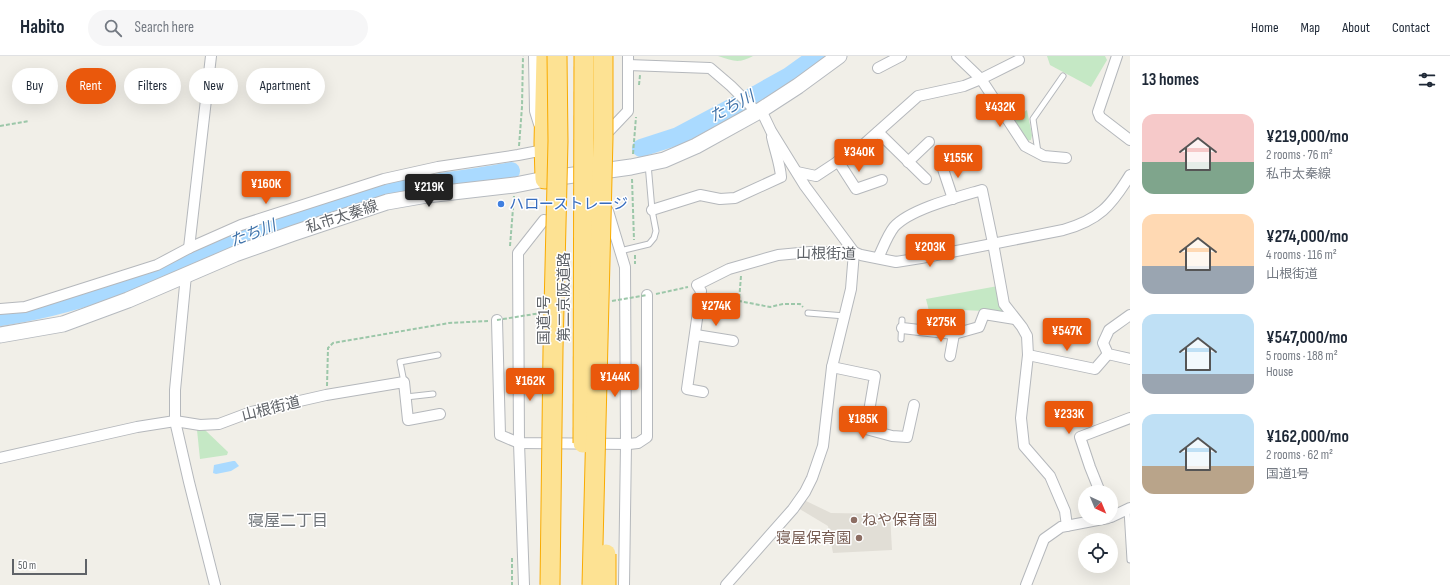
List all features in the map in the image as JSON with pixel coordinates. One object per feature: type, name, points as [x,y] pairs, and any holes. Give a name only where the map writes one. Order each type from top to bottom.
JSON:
[{"type":"highway","name":"国道1号","points":[[544,585],[544,147],[546,56]]},
{"type":"highway","points":[[550,585],[553,350],[558,141],[557,56]]},
{"type":"highway","name":"第二京阪道路","points":[[563,585],[565,56]]},
{"type":"highway","name":"第二京阪道路","points":[[582,585],[584,56]]},
{"type":"highway","points":[[592,585],[603,56]]},
{"type":"highway","points":[[606,585],[609,131],[608,56]]},
{"type":"main road","name":"私市太秦線","points":[[0,335],[63,324],[128,300],[242,252],[387,202],[427,195],[515,185],[664,160],[696,146],[758,111],[798,86],[839,56]]},
{"type":"street","points":[[189,248],[211,56]]},
{"type":"street","points":[[0,309],[25,307],[157,265],[189,248],[241,225],[384,179],[438,167],[518,156],[544,147],[535,111],[534,56]]},
{"type":"street","points":[[878,68],[901,56]]},
{"type":"street","points":[[957,56],[981,79],[1025,146],[1044,156],[1066,158]]},
{"type":"street","points":[[1118,56],[1098,112],[1100,117],[1130,140]]},
{"type":"street","points":[[797,172],[816,176],[863,145],[918,96],[964,86],[1019,60]]},
{"type":"street","points":[[609,131],[628,111],[628,61],[650,61],[710,68],[758,111],[806,186],[854,252],[851,289],[832,367],[823,446],[812,478],[805,492],[793,509],[726,585]]},
{"type":"street","points":[[652,210],[700,194],[720,199],[735,198],[781,177],[780,165],[771,131]]},
{"type":"street","points":[[878,132],[926,179]]},
{"type":"street","points":[[908,162],[929,142]]},
{"type":"street","points":[[838,162],[856,189],[882,180]]},
{"type":"street","points":[[942,166],[953,199]]},
{"type":"street","name":"山根街道","points":[[697,285],[729,269],[778,255],[810,252],[854,252],[861,255],[896,262],[1063,230],[1078,226],[1091,220],[1102,212],[1117,196],[1130,175]]},
{"type":"street","points":[[878,258],[893,228],[900,221],[918,212],[982,190],[1004,304],[1027,336],[1028,355],[1021,418],[1024,446],[1050,476],[1066,512],[1067,526]]},
{"type":"street","points":[[608,210],[625,267],[626,444],[624,585]]},
{"type":"street","points":[[524,585],[519,443],[518,253],[544,220]]},
{"type":"street","points":[[186,275],[175,390],[175,421],[196,513],[215,585]]},
{"type":"street","points":[[697,285],[701,291],[696,336],[687,390],[702,392]]},
{"type":"street","points":[[496,320],[500,435],[519,443],[638,443],[647,437],[646,295]]},
{"type":"street","points":[[902,324],[954,334],[979,327],[984,314],[1015,319]]},
{"type":"street","points":[[1108,354],[1103,343],[1109,330],[1130,315]]},
{"type":"street","points":[[950,356],[954,334]]},
{"type":"street","points":[[696,336],[733,341]]},
{"type":"street","points":[[1028,355],[1095,369],[1108,354]]},
{"type":"street","points":[[1108,354],[1130,359]]},
{"type":"street","points":[[832,367],[876,376],[866,429],[892,436],[908,437],[914,405]]},
{"type":"street","points":[[404,382],[408,420],[440,414]]},
{"type":"street","name":"山根街道","points":[[0,458],[137,427],[175,421],[200,425],[219,424],[251,412],[326,395],[404,382]]},
{"type":"street","points":[[1097,485],[1080,437],[1130,418]]},
{"type":"street","points":[[1118,514],[1129,509]]},
{"type":"street","points":[[1026,585],[1044,539],[1061,527],[1078,524]]},
{"type":"lane","points":[[1038,153],[1033,120],[1063,76]]},
{"type":"lane","points":[[620,251],[649,244],[654,238],[656,231],[652,210],[648,163]]},
{"type":"lane","points":[[808,312],[845,316]]},
{"type":"lane","points":[[901,339],[902,324]]},
{"type":"lane","points":[[404,382],[400,362],[438,355]]},
{"type":"lane","points":[[406,397],[433,394]]},
{"type":"lane","points":[[1129,509],[1130,560]]},
{"type":"path","points":[[0,126],[29,121]]},
{"type":"path","points":[[742,265],[739,301],[770,307],[783,304],[800,304],[808,312]]},
{"type":"path","points":[[646,295],[697,285]]},
{"type":"path","points":[[326,395],[328,348],[332,343],[449,323],[496,320]]},
{"type":"shaded area","name":"ねや保育園","points":[[804,500],[831,513],[890,514],[892,550],[833,553],[828,526],[798,508]]},
{"type":"green space","points":[[718,56],[753,56],[736,61]]},
{"type":"green space","points":[[1047,56],[1105,56],[1107,60],[1091,87],[1050,65]]},
{"type":"green space","points":[[1027,110],[1032,135],[1031,140],[1026,141],[1014,119]]},
{"type":"green space","points":[[998,286],[1006,312],[962,310],[929,311],[926,299]]},
{"type":"green space","points":[[204,429],[228,452],[227,455],[200,459],[197,430]]},
{"type":"water","points":[[235,461],[239,466],[231,471],[216,474],[213,473],[214,465]]},
{"type":"waterway","name":"たち川","points":[[641,148],[678,136],[789,76],[817,56]]},
{"type":"waterway","name":"たち川","points":[[0,317],[43,309],[85,298],[126,284],[290,219],[331,205],[398,189],[511,171]]},
{"type":"place","name":"ハローストレージ","points":[[501,204]]},
{"type":"place","name":"ねや保育園","points":[[854,520]]},
{"type":"place","name":"寝屋保育園","points":[[859,538]]},
{"type":"district","name":"寝屋二丁目","points":[[288,521]]}]
